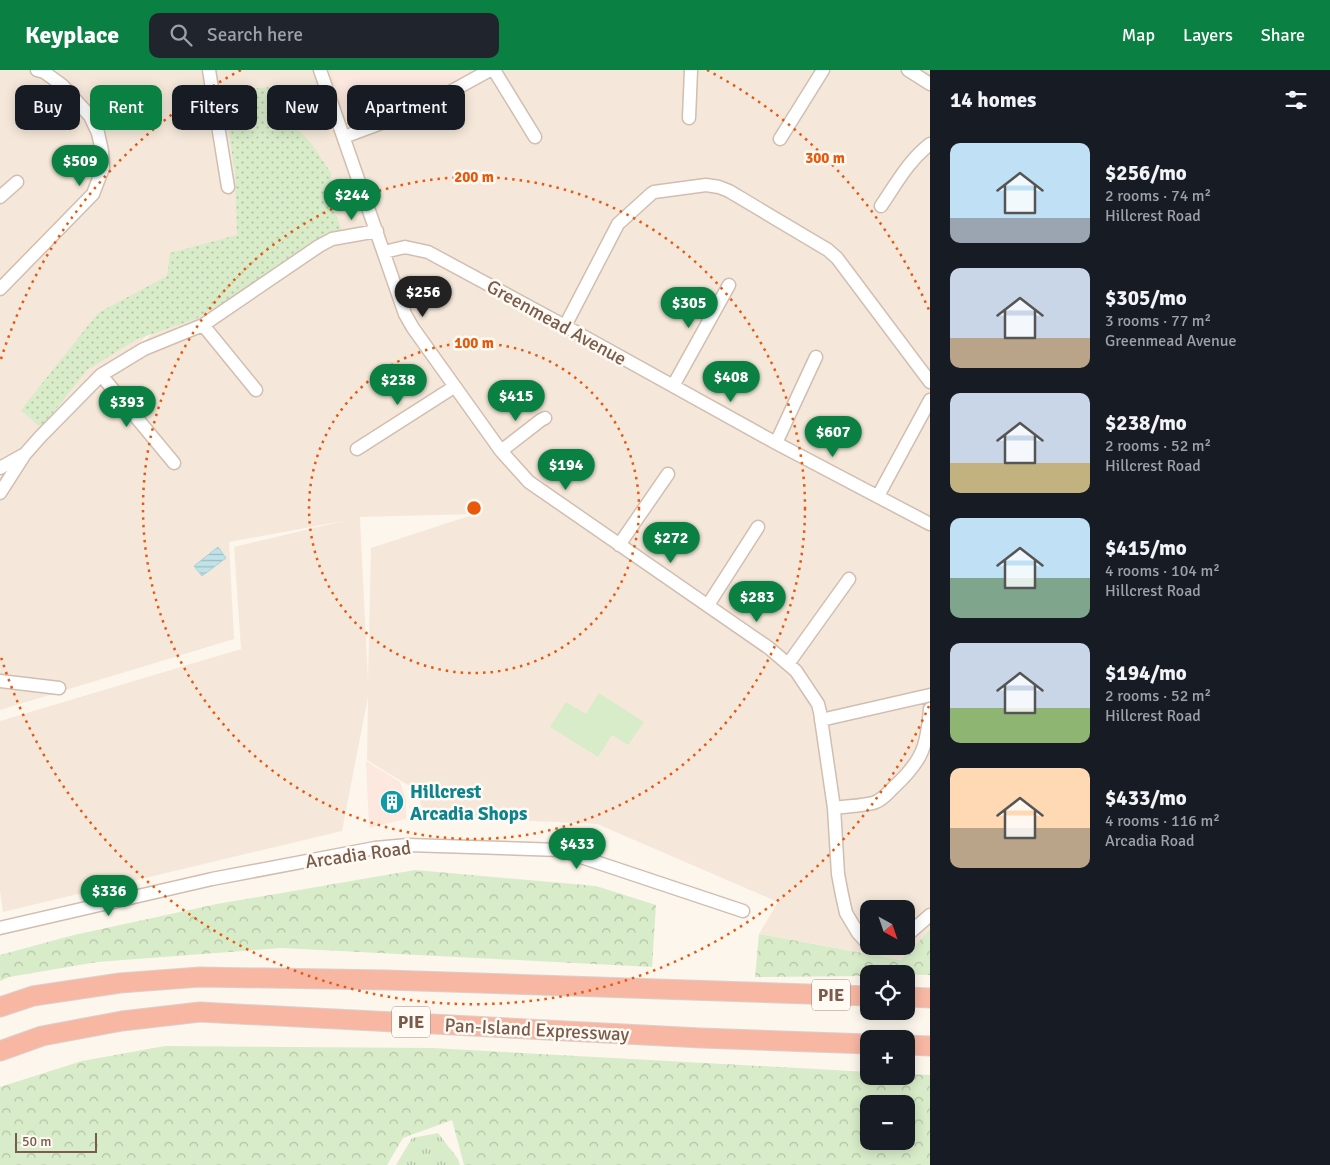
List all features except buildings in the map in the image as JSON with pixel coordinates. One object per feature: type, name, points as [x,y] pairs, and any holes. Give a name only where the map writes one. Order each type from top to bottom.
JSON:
[{"type":"highway","name":"PIE","points":[[0,1007],[33,996],[120,983],[200,977],[387,980],[860,996]]},
{"type":"highway","points":[[915,997],[930,998]]},
{"type":"highway","name":"Pan-Island Expressway","points":[[0,1051],[42,1036],[122,1021],[200,1012],[701,1038],[860,1044]]},
{"type":"highway","points":[[915,1045],[930,1046]]},
{"type":"street","points":[[0,289],[93,194],[103,168],[98,133],[90,116],[62,85],[44,72],[37,70]]},
{"type":"street","points":[[209,70],[228,188]]},
{"type":"street","points":[[320,70],[405,314],[412,328],[501,451],[529,482],[769,648],[796,671],[818,704],[834,808],[838,874],[846,913],[860,935]]},
{"type":"street","points":[[344,137],[412,112],[490,70]]},
{"type":"street","points":[[494,70],[535,138]]},
{"type":"street","points":[[689,118],[691,70]]},
{"type":"street","points":[[780,139],[823,70]]},
{"type":"street","points":[[908,70],[930,84]]},
{"type":"street","points":[[881,206],[911,161],[930,144]]},
{"type":"street","points":[[0,197],[17,182]]},
{"type":"street","points":[[565,326],[618,224],[651,194],[654,192],[706,186],[719,187],[729,191],[828,250],[837,258],[930,382]]},
{"type":"street","points":[[0,493],[25,454],[101,375],[144,349],[203,325],[332,239],[377,231]]},
{"type":"street","name":"Greenmead Avenue","points":[[384,252],[405,247],[428,252],[776,443],[930,524]]},
{"type":"street","points":[[673,386],[729,285]]},
{"type":"street","points":[[203,325],[256,390]]},
{"type":"street","points":[[776,443],[816,357]]},
{"type":"street","points":[[101,375],[174,463]]},
{"type":"street","points":[[357,449],[454,387]]},
{"type":"street","points":[[878,496],[930,400]]},
{"type":"street","points":[[501,451],[545,418]]},
{"type":"street","points":[[0,468],[25,454]]},
{"type":"street","points":[[619,545],[668,474]]},
{"type":"street","points":[[708,605],[758,527]]},
{"type":"street","points":[[788,664],[849,578]]},
{"type":"street","points":[[0,681],[59,688]]},
{"type":"street","points":[[821,720],[930,695]]},
{"type":"street","points":[[834,808],[874,803],[896,786],[916,764],[923,750],[928,734],[930,709]]},
{"type":"street","name":"Arcadia Road","points":[[0,928],[221,877],[375,848],[408,845],[560,850],[743,911]]},
{"type":"street","points":[[915,928],[930,915]]},
{"type":"shaded area","points":[[0,70],[930,70],[930,930],[915,946],[915,900],[860,900],[860,952],[759,934],[778,902],[597,824],[425,816],[416,790],[367,760],[368,697],[342,831],[3,912],[0,891],[0,721],[241,649],[234,547],[343,521],[229,542],[234,639],[0,710],[0,478],[261,230],[0,472]],"holes":[[[475,514],[371,548],[368,682],[360,517]]]},
{"type":"shaded area","points":[[331,70],[476,70],[450,85],[347,85],[347,122]]},
{"type":"shaded area","points":[[366,761],[400,782],[406,800],[406,819],[369,828]]},
{"type":"shaded area","points":[[874,955],[907,955],[902,960]]},
{"type":"green space","points":[[267,87],[267,130],[298,130],[311,143],[331,173],[331,203],[344,236],[317,246],[196,319],[137,339],[87,370],[41,428],[21,410],[98,313],[167,276],[170,253],[237,235],[235,173],[229,130],[257,130],[257,88]]},
{"type":"green space","points":[[599,693],[644,722],[628,745],[612,735],[598,757],[550,727],[566,702],[586,714]]},
{"type":"green space","points":[[415,870],[596,886],[656,905],[652,967],[282,948],[97,962],[9,977],[0,981],[0,955],[74,935],[217,904]]},
{"type":"green space","points":[[930,930],[930,975],[915,975],[915,965],[860,965],[860,976],[755,977],[759,934],[860,952],[860,955],[874,955],[901,960],[906,955],[915,955],[915,946]]},
{"type":"green space","points":[[165,1046],[432,1048],[860,1072],[860,1085],[915,1085],[915,1074],[930,1075],[930,1165],[464,1165],[452,1120],[403,1138],[387,1165],[0,1165],[0,1087],[82,1061]]},
{"type":"green space","points":[[438,1133],[458,1159],[460,1165],[396,1165],[412,1138]]},
{"type":"water","points":[[218,547],[226,558],[202,576],[194,566]]},
{"type":"place","name":"Hillcrest Arcadia Shops","points":[[392,802]]}]
